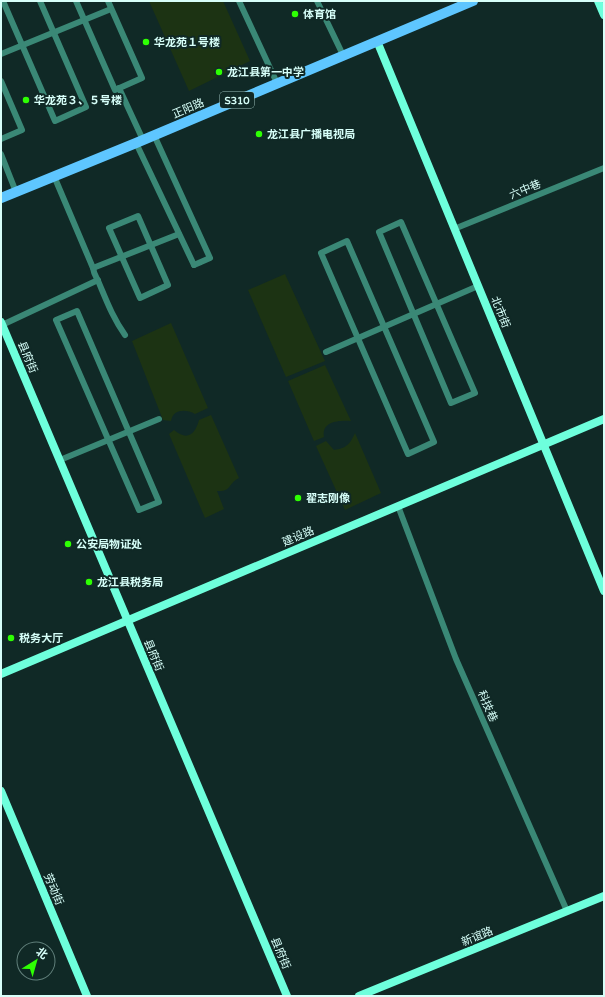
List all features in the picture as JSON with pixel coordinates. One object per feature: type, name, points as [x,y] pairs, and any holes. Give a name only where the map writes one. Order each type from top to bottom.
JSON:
[{"type":"main road","name":"正阳路","points":[[1,198],[140,142],[473,1]]},
{"type":"street","points":[[3,1],[55,121],[86,107],[40,1]]},
{"type":"street","points":[[76,1],[115,90],[142,78],[108,1]]},
{"type":"street","points":[[239,1],[277,83]]},
{"type":"street","points":[[317,1],[344,55]]},
{"type":"street","points":[[598,1],[604,15]]},
{"type":"street","points":[[1,54],[112,9]]},
{"type":"street","name":"北市街","points":[[377,41],[604,591]]},
{"type":"street","points":[[1,81],[22,130],[1,139]]},
{"type":"street","points":[[120,88],[140,142],[179,234],[194,265]]},
{"type":"street","points":[[154,135],[210,258],[194,265]]},
{"type":"street","points":[[1,154],[16,192]]},
{"type":"street","name":"六中巷","points":[[454,229],[604,168]]},
{"type":"street","points":[[54,176],[93,268],[94,274],[116,321],[126,335]]},
{"type":"street","points":[[138,216],[151,245],[168,285],[140,298],[109,228],[138,216]]},
{"type":"street","points":[[401,222],[437,304],[475,393],[451,403],[378,232],[401,222]]},
{"type":"street","points":[[93,268],[179,234]]},
{"type":"street","points":[[347,241],[384,327],[434,442],[408,454],[321,253],[347,241]]},
{"type":"street","points":[[194,265],[201,262]]},
{"type":"street","points":[[2,324],[98,280]]},
{"type":"street","points":[[326,352],[478,286]]},
{"type":"street","points":[[77,311],[129,431],[159,502],[139,510],[56,320],[77,311]]},
{"type":"street","name":"县府街","points":[[2,324],[287,996]]},
{"type":"street","points":[[60,460],[159,419]]},
{"type":"street","name":"建设路","points":[[1,674],[604,419]]},
{"type":"street","name":"科技巷","points":[[398,506],[456,659],[567,911]]},
{"type":"street","name":"劳动街","points":[[1,791],[87,996]]},
{"type":"street","name":"新谊路","points":[[359,996],[604,896]]},
{"type":"green space","points":[[149,1],[223,1],[250,61],[189,91]]},
{"type":"green space","points":[[285,274],[325,361],[286,377],[248,290]]},
{"type":"green space","points":[[171,323],[208,408],[195,414],[188,411],[177,412],[172,417],[171,421],[163,420],[132,341]]},
{"type":"green space","points":[[325,365],[351,421],[337,421],[328,425],[325,428],[324,437],[314,441],[288,381]]},
{"type":"green space","points":[[211,415],[239,478],[233,482],[228,489],[217,491],[224,509],[205,518],[169,434],[174,430],[183,435],[190,435],[193,433],[199,420]]},
{"type":"green space","points":[[355,433],[381,493],[345,510],[316,446],[326,441],[334,450],[345,447],[350,443]]},
{"type":"place","name":"体育馆","points":[[295,14]]},
{"type":"place","name":"华龙苑１号楼","points":[[146,42]]},
{"type":"place","name":"龙江县第一中学","points":[[219,72]]},
{"type":"place","name":"华龙苑３、５号楼","points":[[26,100]]},
{"type":"place","name":"龙江县广播电视局","points":[[259,134]]},
{"type":"place","name":"翟志刚像","points":[[298,498]]},
{"type":"place","name":"公安局物证处","points":[[68,544]]},
{"type":"place","name":"龙江县税务局","points":[[89,582]]},
{"type":"place","name":"税务大厅","points":[[11,638]]}]
